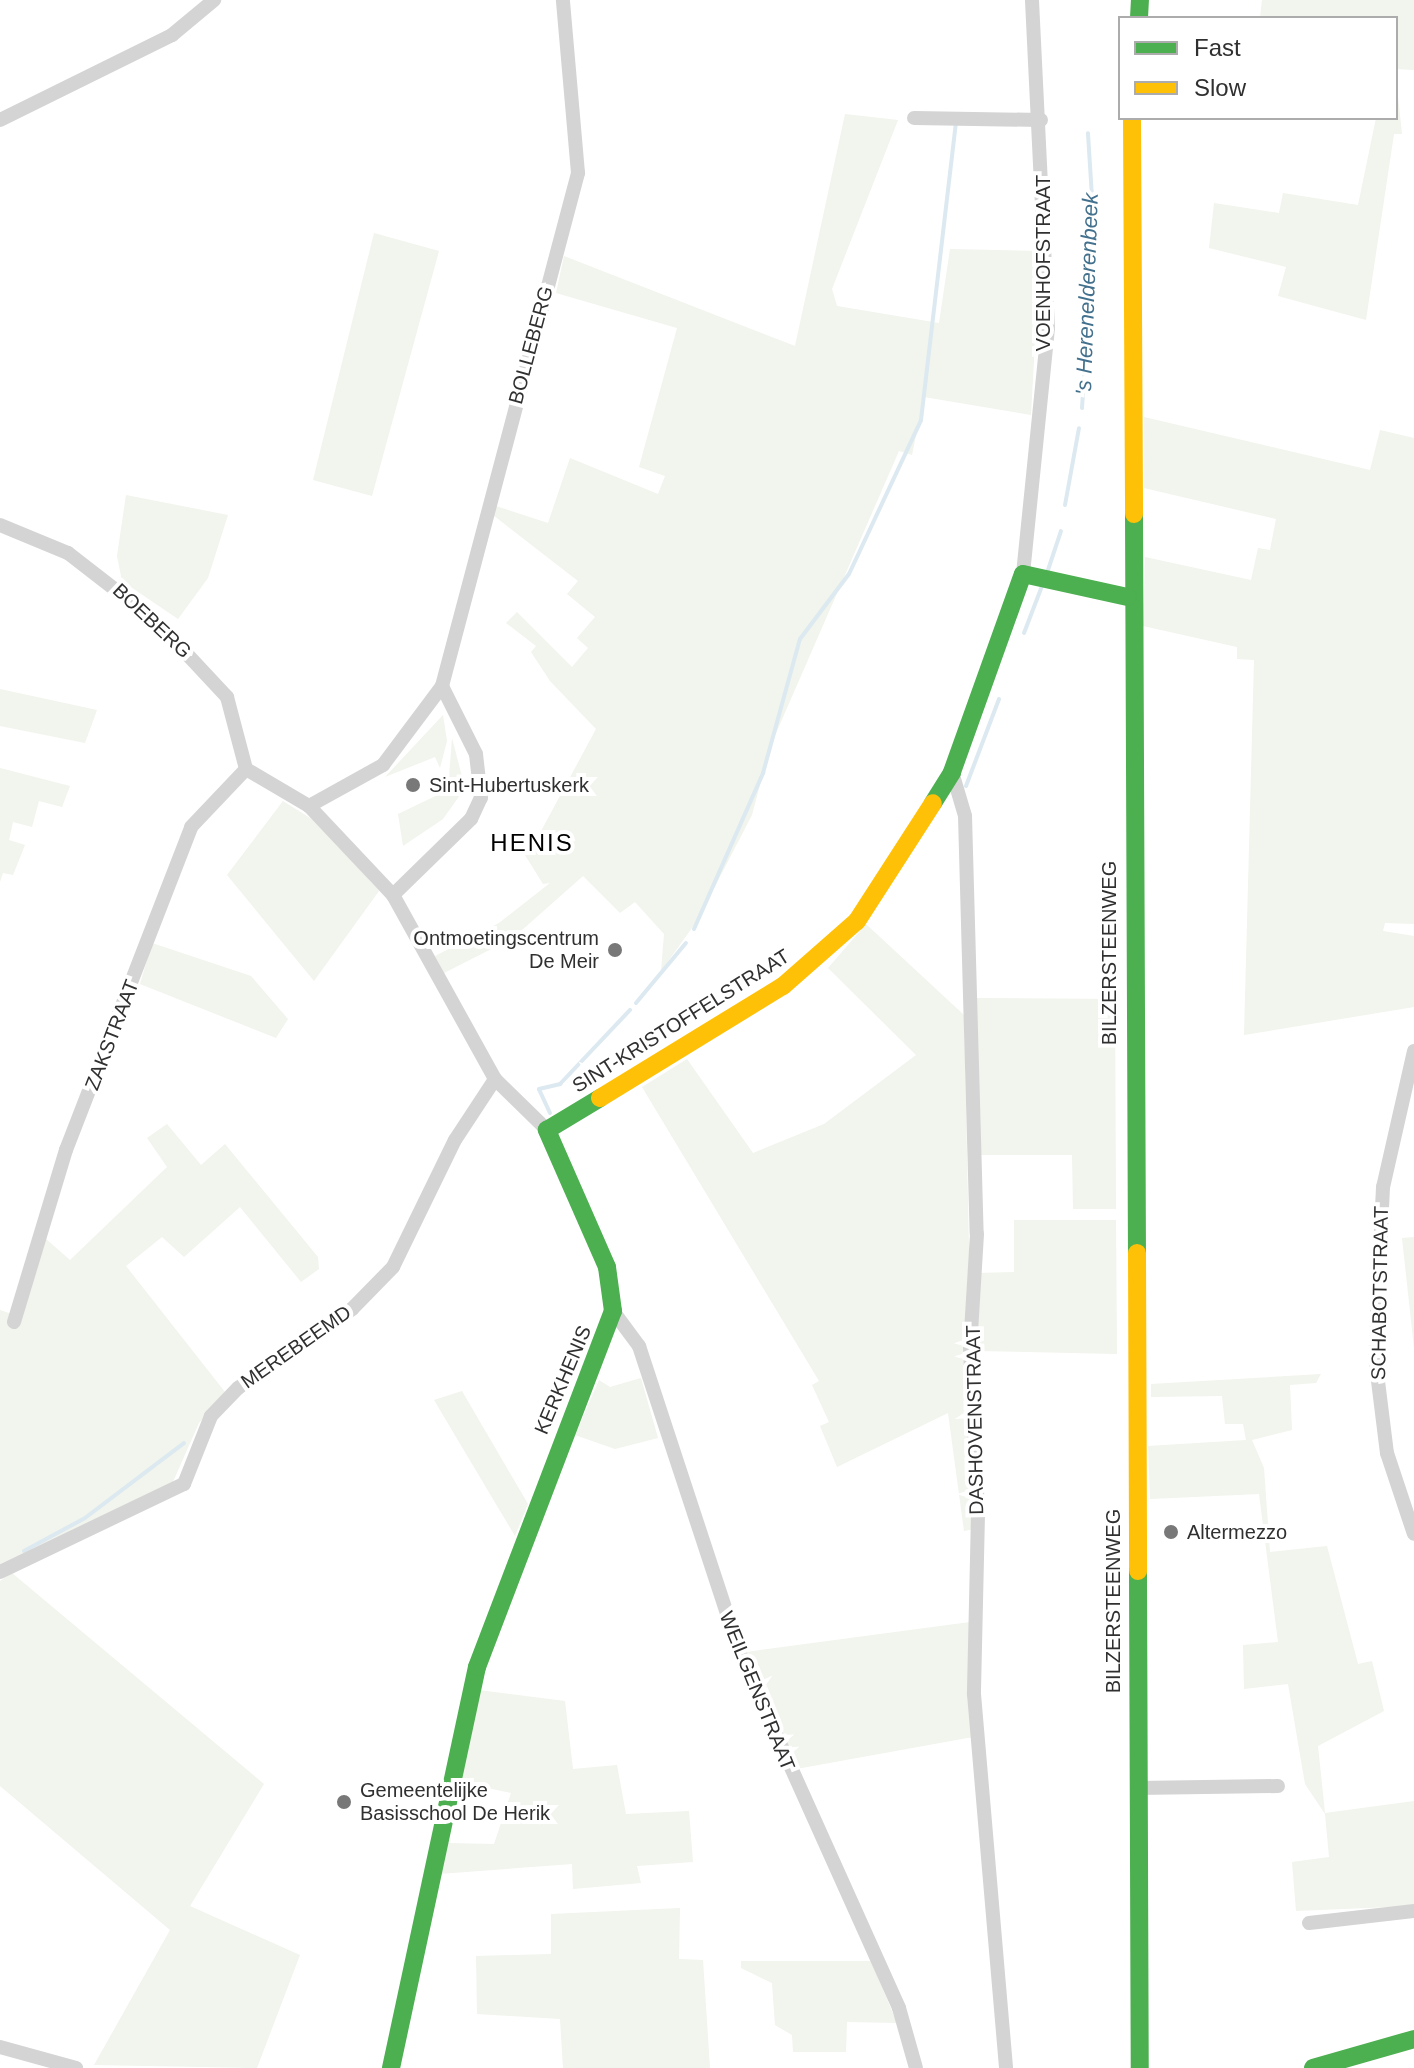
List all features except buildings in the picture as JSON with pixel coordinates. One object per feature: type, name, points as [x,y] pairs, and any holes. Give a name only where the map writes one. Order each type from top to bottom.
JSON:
[{"type":"main road","name":"BILZERSTEENWEG","points":[[1132,120],[1128,597],[1140,2068]]},
{"type":"main road","points":[[1023,574],[1128,597]]},
{"type":"main road","name":"SINT-KRISTOFFELSTRAAT","points":[[547,1130],[822,956],[887,883],[952,772],[1023,574]]},
{"type":"main road","name":"KERKHENIS","points":[[391,2068],[477,1667],[613,1311],[607,1267],[547,1130]]},
{"type":"main road","points":[[1313,2068],[1414,2039]]},
{"type":"street","points":[[0,120],[172,35],[214,0]]},
{"type":"street","name":"BOLLEBERG","points":[[442,686],[578,173],[563,0]]},
{"type":"street","name":"VOENHOFSTRAAT","points":[[1023,574],[1048,328],[1041,120],[1032,0]]},
{"type":"street","points":[[914,118],[1041,120]]},
{"type":"street","name":"BOEBERG","points":[[0,525],[68,553],[157,622],[227,697],[246,769]]},
{"type":"street","points":[[309,806],[383,765],[442,686],[476,754],[481,798],[471,819],[393,895]]},
{"type":"street","name":"KERKHENIS","points":[[246,769],[309,806],[393,895],[495,1079],[547,1130]]},
{"type":"street","name":"ZAKSTRAAT","points":[[14,1322],[66,1150],[191,827],[246,769]]},
{"type":"street","name":"DASHOVENSTRAAT","points":[[952,772],[965,816],[977,1234],[970,1348],[978,1514],[974,1694],[1006,2068]]},
{"type":"street","name":"SCHABOTSTRAAT","points":[[1414,1051],[1383,1187],[1375,1357],[1387,1453],[1414,1534]]},
{"type":"street","name":"MEREBEEMD","points":[[0,1572],[184,1484],[211,1416],[238,1388],[352,1309],[393,1267],[455,1140],[495,1079]]},
{"type":"street","name":"WEILGENSTRAAT","points":[[613,1311],[639,1346],[740,1654],[899,2008],[916,2068]]},
{"type":"street","points":[[1137,1788],[1278,1786]]},
{"type":"street","points":[[1309,1923],[1414,1911]]},
{"type":"street","points":[[0,2047],[76,2068]]},
{"type":"shaded area","points":[[1262,0],[1414,0],[1414,70],[1398,69],[1398,16],[1260,16]]},
{"type":"shaded area","points":[[1398,96],[1402,134],[1394,134],[1366,320],[1278,296],[1286,267],[1209,248],[1214,203],[1279,213],[1283,193],[1358,205],[1376,120],[1398,120]]},
{"type":"shaded area","points":[[845,114],[898,120],[832,289],[837,306],[939,323],[950,249],[1040,251],[1031,415],[924,397],[912,455],[899,451],[770,747],[752,815],[697,921],[661,971],[664,934],[635,902],[620,913],[583,876],[513,938],[444,973],[435,956],[499,923],[550,883],[543,884],[520,847],[540,833],[596,729],[550,681],[531,652],[536,646],[506,623],[517,612],[572,667],[588,648],[577,638],[595,617],[567,594],[578,581],[493,515],[496,506],[548,523],[570,458],[658,494],[665,476],[639,467],[677,328],[556,293],[564,256],[795,346]]},
{"type":"shaded area","points":[[374,233],[439,251],[372,496],[313,480]]},
{"type":"shaded area","points":[[1144,417],[1370,470],[1380,430],[1414,438],[1414,924],[1385,923],[1383,931],[1414,936],[1414,1007],[1244,1035],[1254,660],[1237,659],[1237,647],[1143,626],[1145,557],[1251,580],[1258,548],[1270,550],[1276,519],[1144,488]]},
{"type":"shaded area","points":[[126,495],[228,515],[208,578],[178,619],[122,581],[117,556]]},
{"type":"shaded area","points":[[0,689],[97,710],[85,743],[0,726]]},
{"type":"shaded area","points":[[443,715],[447,741],[440,768],[435,757],[385,777]]},
{"type":"shaded area","points":[[452,738],[465,788],[443,819],[403,846],[398,814],[448,790]]},
{"type":"shaded area","points":[[0,768],[70,786],[62,807],[39,801],[32,827],[13,822],[9,840],[25,845],[13,875],[3,873],[0,882]]},
{"type":"shaded area","points":[[283,801],[318,823],[379,891],[314,981],[227,875]]},
{"type":"shaded area","points":[[866,924],[964,1015],[975,1529],[964,1531],[948,1413],[837,1467],[820,1426],[829,1422],[812,1385],[819,1381],[642,1087],[687,1059],[753,1153],[824,1124],[916,1055],[828,968]]},
{"type":"shaded area","points":[[152,943],[251,976],[288,1019],[276,1038],[140,984]]},
{"type":"shaded area","points":[[976,998],[1115,999],[1116,1209],[1073,1209],[1072,1155],[978,1155]]},
{"type":"shaded area","points":[[167,1124],[201,1165],[225,1144],[318,1257],[319,1269],[301,1282],[240,1207],[184,1257],[162,1237],[126,1266],[225,1392],[199,1423],[172,1484],[0,1564],[0,1310],[12,1314],[46,1239],[70,1260],[167,1167],[147,1138]]},
{"type":"shaded area","points":[[1014,1220],[1116,1220],[1117,1354],[978,1351],[977,1273],[1014,1272]]},
{"type":"shaded area","points":[[1414,1237],[1414,1348],[1402,1238]]},
{"type":"shaded area","points":[[1321,1374],[1316,1383],[1290,1385],[1292,1430],[1252,1440],[1264,1468],[1270,1552],[1327,1546],[1358,1664],[1372,1661],[1384,1711],[1318,1746],[1325,1813],[1414,1801],[1414,1906],[1296,1911],[1292,1862],[1329,1857],[1325,1814],[1305,1784],[1288,1684],[1244,1689],[1243,1645],[1278,1642],[1259,1494],[1150,1499],[1148,1446],[1246,1440],[1243,1424],[1225,1424],[1222,1396],[1151,1397],[1151,1384]]},
{"type":"shaded area","points":[[641,1378],[658,1438],[615,1449],[575,1435],[599,1380],[610,1387]]},
{"type":"shaded area","points":[[462,1391],[528,1504],[515,1536],[434,1400]]},
{"type":"shaded area","points":[[12,1573],[264,1784],[190,1906],[300,1955],[257,2068],[94,2065],[170,1930],[0,1786],[0,1581]]},
{"type":"shaded area","points":[[970,1622],[973,1737],[796,1769],[746,1652]]},
{"type":"shaded area","points":[[478,1690],[565,1701],[573,1769],[617,1765],[626,1814],[689,1811],[693,1862],[637,1866],[641,1883],[573,1889],[572,1864],[439,1874],[448,1843],[494,1844],[511,1793],[459,1782]]},
{"type":"shaded area","points":[[680,1908],[679,1959],[703,1960],[710,2068],[563,2068],[560,2019],[477,2014],[476,1956],[551,1954],[551,1914]]},
{"type":"shaded area","points":[[741,1961],[871,1961],[897,2023],[847,2022],[846,2052],[793,2052],[792,2035],[775,2025],[772,1983],[741,1968]]},
{"type":"waterway","points":[[694,929],[763,773],[800,639],[849,574],[921,420],[956,123]]},
{"type":"waterway","name":"'s Herenelderenbeek","points":[[1082,408],[1094,229],[1088,133]]},
{"type":"waterway","name":"'s Herenelderenbeek","points":[[1065,505],[1079,428]]},
{"type":"waterway","name":"'s Herenelderenbeek","points":[[1048,570],[1061,531]]},
{"type":"waterway","name":"'s Herenelderenbeek","points":[[1024,633],[1042,586]]},
{"type":"waterway","name":"'s Herenelderenbeek","points":[[966,786],[999,699]]},
{"type":"waterway","points":[[636,1003],[686,943]]},
{"type":"waterway","points":[[550,1113],[539,1089],[560,1084],[630,1010]]},
{"type":"waterway","name":"'s Herenelderenbeek","points":[[24,1551],[85,1518],[184,1443]]},
{"type":"traffic: fast","points":[[1139,16],[1140,0]]},
{"type":"traffic: fast","points":[[1134,514],[1137,1253]]},
{"type":"traffic: fast","points":[[933,803],[952,772],[1023,574],[1128,597]]},
{"type":"traffic: fast","points":[[391,2068],[477,1667],[613,1311],[607,1267],[547,1130],[600,1098]]},
{"type":"traffic: fast","points":[[1138,1571],[1140,2068]]},
{"type":"traffic: fast","points":[[1313,2068],[1414,2039]]},
{"type":"traffic: slow","points":[[1132,120],[1134,514]]},
{"type":"traffic: slow","points":[[600,1098],[783,986],[857,921],[933,803]]},
{"type":"traffic: slow","points":[[1137,1253],[1138,1571]]},
{"type":"place","name":"Sint-Hubertuskerk","points":[[413,785]]},
{"type":"place","name":"Ontmoetingscentrum De Meir","points":[[615,950]]},
{"type":"place","name":"Altermezzo","points":[[1171,1532]]},
{"type":"place","name":"Gemeentelijke Basisschool De Herik","points":[[344,1802]]},
{"type":"district","name":"HENIS","points":[[532,843]]}]
